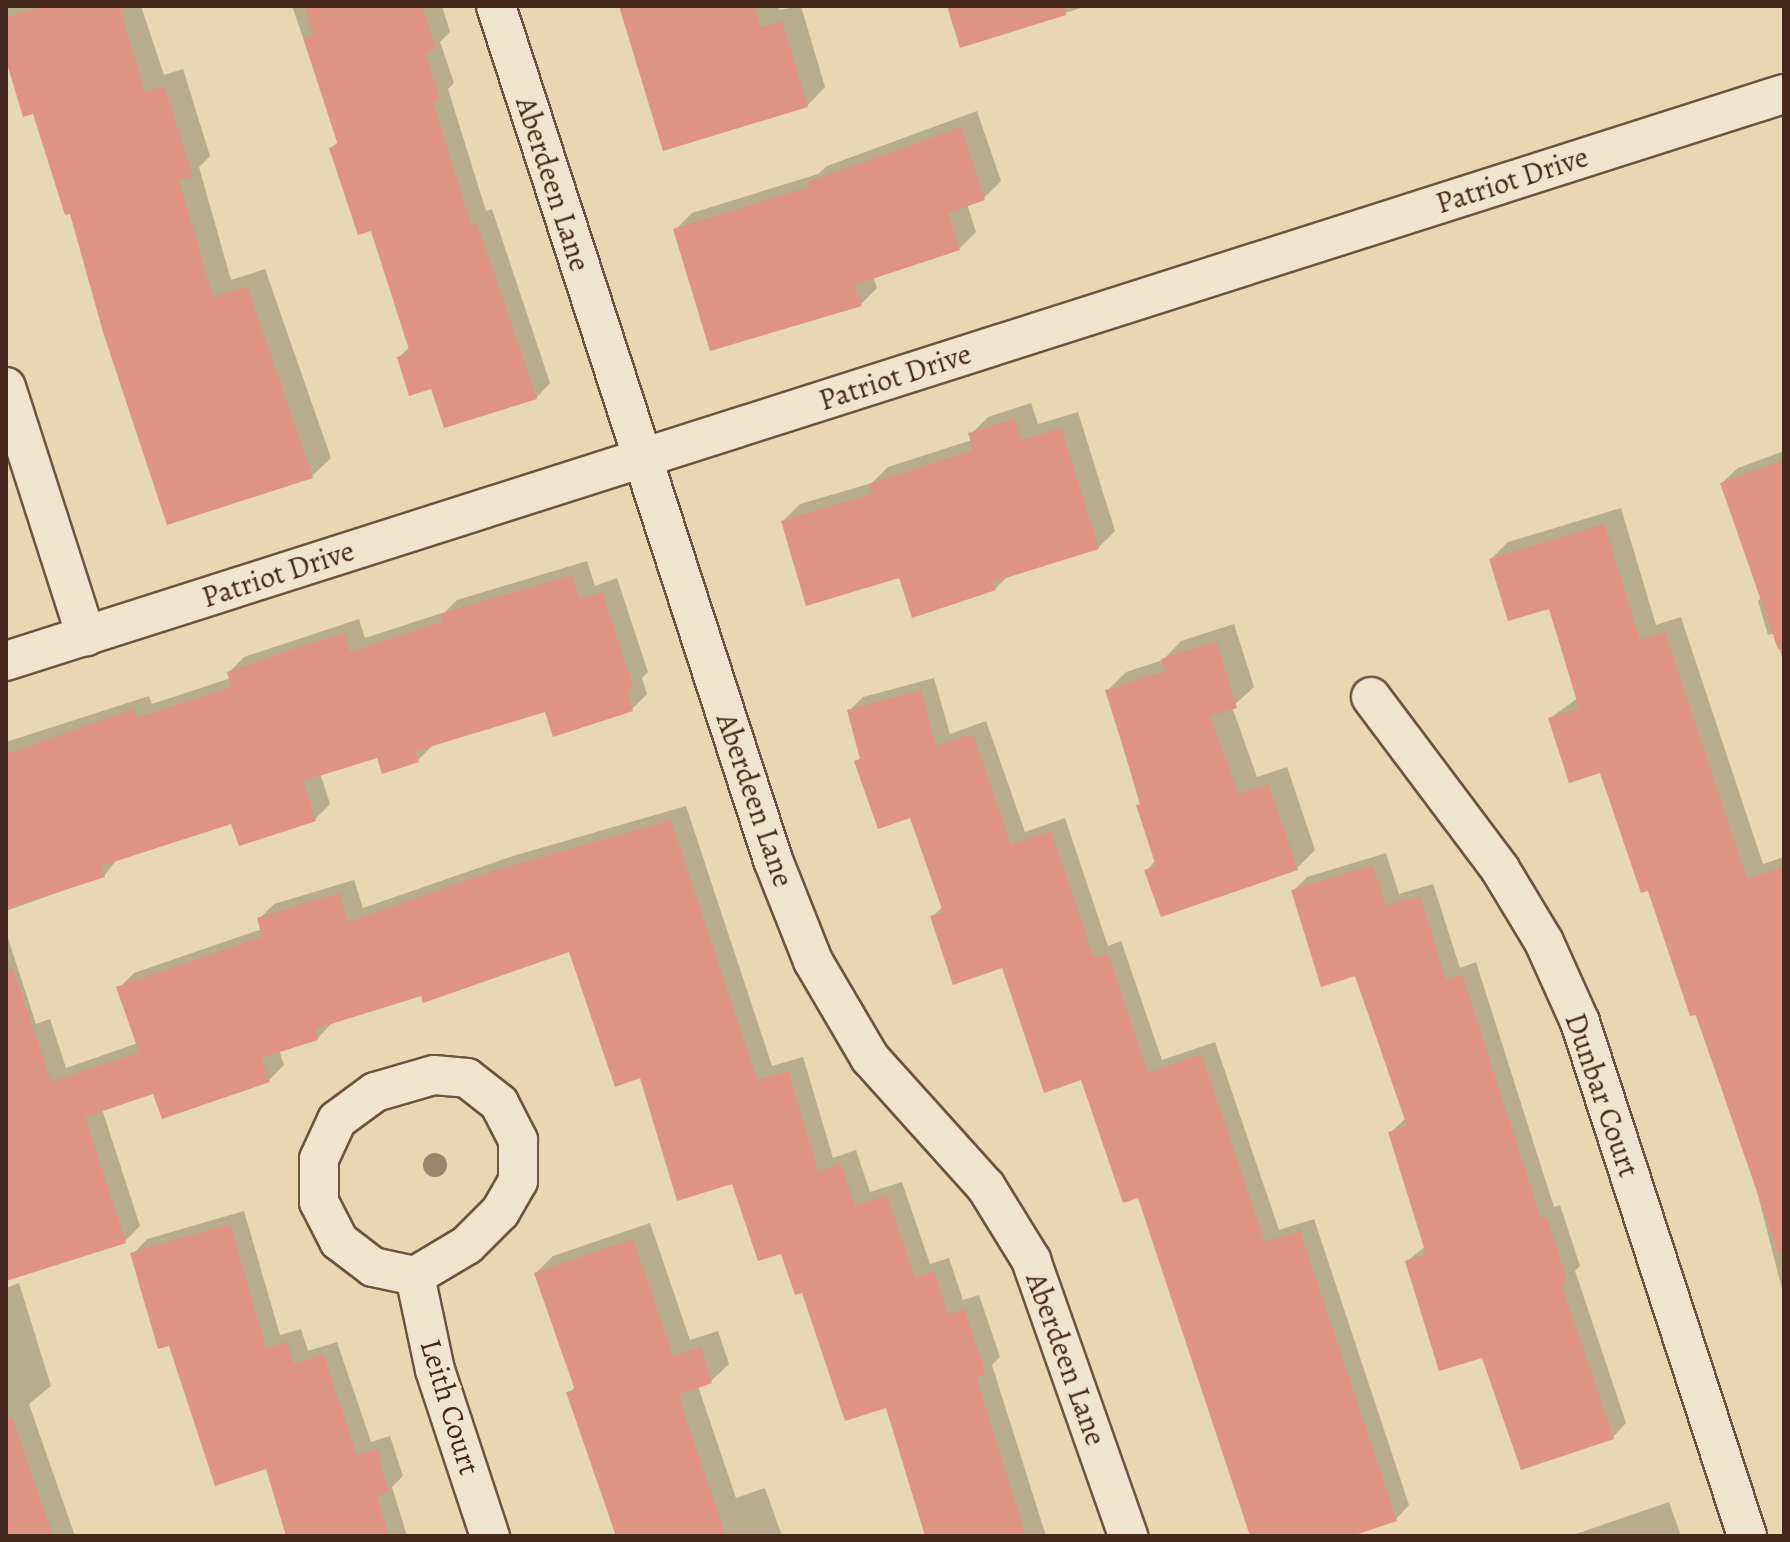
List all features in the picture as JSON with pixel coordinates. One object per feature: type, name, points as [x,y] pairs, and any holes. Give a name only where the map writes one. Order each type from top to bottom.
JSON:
[{"type":"street","name":"Aberdeen Lane","points":[[496,6],[773,860],[813,961],[870,1058],[986,1187],[1031,1260],[1128,1536]]},
{"type":"street","name":"Patriot Drive","points":[[6,661],[1784,94]]},
{"type":"street","points":[[6,387],[86,636]]},
{"type":"street","name":"Dunbar Court","points":[[1371,697],[1500,869],[1544,942],[1580,1022],[1747,1536]]},
{"type":"street","points":[[434,1075],[467,1078],[499,1103],[518,1140],[518,1181],[500,1212],[467,1245],[415,1276],[373,1267],[339,1241],[319,1202],[319,1159],[337,1120],[375,1092],[434,1075]]},
{"type":"street","name":"Leith Court","points":[[415,1276],[435,1370],[490,1536]]},
{"type":"building","points":[[44,6],[119,6],[145,92],[164,86],[193,176],[179,180],[213,297],[247,286],[313,478],[167,525],[103,332],[70,214],[65,215],[33,114],[23,117],[6,60],[6,17]]},
{"type":"building","points":[[305,6],[422,6],[436,49],[425,53],[440,100],[433,102],[471,225],[477,223],[537,399],[444,428],[431,389],[409,396],[397,357],[410,353],[371,231],[358,235],[329,148],[338,145],[303,38],[313,35]]},
{"type":"building","points":[[619,6],[754,6],[761,27],[782,21],[808,107],[663,151]]},
{"type":"building","points":[[947,6],[1065,6],[1066,15],[960,48]]},
{"type":"building","points":[[961,127],[985,200],[948,213],[960,250],[854,285],[862,306],[710,351],[673,229],[809,187],[808,182]]},
{"type":"building","points":[[1014,419],[1021,440],[1061,428],[1099,549],[993,582],[996,590],[912,618],[899,578],[806,606],[781,521],[872,494],[869,484],[973,450],[968,433]]},
{"type":"building","points":[[1784,460],[1784,648],[1778,649],[1720,483]]},
{"type":"building","points":[[1604,524],[1640,640],[1665,632],[1747,879],[1784,867],[1784,1252],[1778,1253],[1696,1015],[1690,1016],[1648,891],[1641,893],[1600,773],[1569,783],[1548,718],[1579,708],[1549,609],[1508,621],[1489,559]]},
{"type":"building","points":[[572,575],[580,599],[602,592],[634,689],[627,691],[633,711],[553,737],[545,712],[416,751],[419,762],[382,774],[377,758],[303,781],[316,821],[239,846],[231,824],[101,866],[105,877],[6,909],[6,754],[134,709],[136,718],[231,687],[227,672],[308,644],[344,633],[350,652],[443,621],[440,614]]},
{"type":"building","points":[[1216,641],[1237,708],[1210,716],[1238,794],[1268,784],[1298,870],[1161,917],[1144,870],[1156,866],[1136,805],[1141,804],[1105,690],[1165,671],[1161,659]]},
{"type":"building","points":[[921,690],[936,746],[973,734],[1011,845],[1051,831],[1094,958],[1108,954],[1148,1073],[1201,1054],[1265,1242],[1300,1231],[1397,1521],[1352,1536],[1250,1536],[1138,1198],[1123,1203],[1081,1080],[1044,1093],[1002,968],[953,985],[930,916],[943,912],[910,818],[878,829],[854,761],[860,759],[847,710]]},
{"type":"building","points":[[671,820],[757,1080],[788,1071],[818,1171],[841,1164],[855,1206],[887,1195],[915,1278],[934,1271],[948,1314],[964,1309],[986,1374],[976,1377],[1026,1536],[925,1536],[886,1408],[845,1421],[802,1293],[795,1295],[781,1254],[758,1261],[732,1184],[677,1201],[640,1078],[615,1087],[569,952],[423,1003],[421,996],[315,1029],[318,1040],[261,1058],[270,1082],[162,1119],[153,1094],[85,1117],[126,1243],[6,1281],[6,969],[13,968],[51,1082],[139,1052],[116,987],[262,937],[257,918],[339,893],[348,922],[496,870]]},
{"type":"building","points":[[1373,865],[1386,906],[1420,896],[1446,980],[1462,974],[1541,1219],[1547,1217],[1567,1281],[1561,1283],[1614,1439],[1521,1470],[1482,1358],[1439,1371],[1405,1261],[1426,1254],[1388,1132],[1407,1126],[1355,976],[1321,987],[1291,890]]},
{"type":"building","points":[[230,1224],[266,1348],[287,1342],[294,1364],[323,1354],[357,1455],[376,1449],[389,1492],[377,1496],[389,1536],[286,1536],[266,1469],[215,1486],[169,1346],[158,1349],[130,1253]]},
{"type":"building","points":[[633,1239],[673,1356],[701,1347],[712,1383],[678,1395],[726,1536],[616,1536],[566,1392],[575,1390],[534,1273]]},
{"type":"building","points":[[12,1417],[53,1536],[6,1536],[6,1418]]}]
